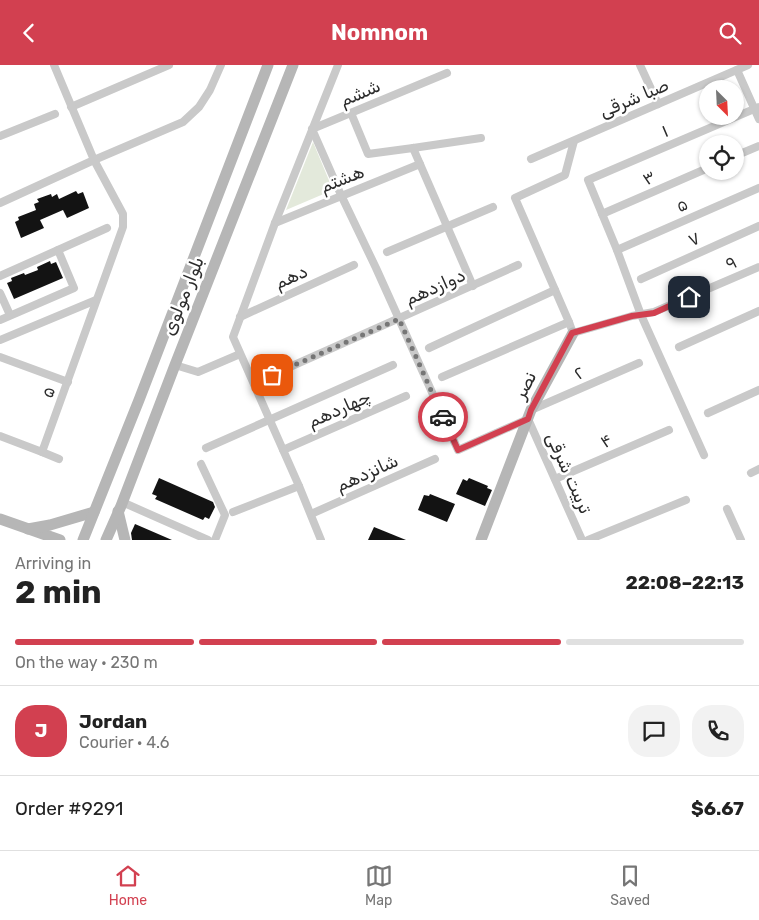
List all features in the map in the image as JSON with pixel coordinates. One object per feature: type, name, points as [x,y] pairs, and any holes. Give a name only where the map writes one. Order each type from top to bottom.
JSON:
[{"type":"street","name":"۵","points":[[42,452],[124,220],[94,160],[54,65]]},
{"type":"street","points":[[71,107],[169,65]]},
{"type":"street","points":[[0,203],[183,122],[200,107],[210,90],[220,65]]},
{"type":"street","name":"بلوار مولوی","points":[[83,540],[268,65]]},
{"type":"street","name":"بلوار مولوی","points":[[106,540],[293,65]]},
{"type":"street","points":[[321,540],[233,337],[275,223],[338,65]]},
{"type":"street","points":[[640,65],[658,104]]},
{"type":"street","name":"صبا شرقی","points":[[531,159],[748,65]]},
{"type":"street","points":[[737,70],[757,108],[759,119]]},
{"type":"street","name":"ششم","points":[[312,129],[447,73]]},
{"type":"street","name":"۱","points":[[602,214],[588,180],[757,108]]},
{"type":"street","points":[[0,136],[55,113]]},
{"type":"street","points":[[351,113],[368,154],[481,138]]},
{"type":"street","points":[[312,129],[399,319]]},
{"type":"street","points":[[571,327],[515,198],[565,175],[574,141]]},
{"type":"street","points":[[744,152],[759,146]]},
{"type":"street","points":[[413,148],[473,286]]},
{"type":"street","name":"هشتم","points":[[275,223],[420,163]]},
{"type":"street","name":"۳","points":[[602,214],[699,172]]},
{"type":"street","name":"۵","points":[[617,250],[759,188]]},
{"type":"street","points":[[387,252],[493,207]]},
{"type":"street","points":[[602,214],[641,315],[704,455]]},
{"type":"street","name":"۷","points":[[641,279],[759,226]]},
{"type":"street","points":[[0,276],[107,228]]},
{"type":"street","points":[[0,320],[74,288],[58,250]]},
{"type":"street","points":[[195,253],[216,261]]},
{"type":"street","name":"دهم","points":[[240,317],[354,265]]},
{"type":"street","name":"دوازدهم","points":[[254,383],[518,265]]},
{"type":"street","name":"۹","points":[[442,377],[571,327],[654,313],[759,267]]},
{"type":"street","points":[[429,348],[555,290]]},
{"type":"street","points":[[0,293],[10,315]]},
{"type":"street","points":[[0,340],[96,299]]},
{"type":"street","points":[[679,347],[759,311]]},
{"type":"street","name":"۲","points":[[399,319],[458,450],[529,414],[639,363]]},
{"type":"street","name":"نصر","points":[[481,540],[529,414],[571,327]]},
{"type":"street","points":[[174,365],[198,372],[240,354]]},
{"type":"street","points":[[0,357],[68,382]]},
{"type":"street","points":[[206,448],[393,365]]},
{"type":"street","points":[[708,413],[759,390]]},
{"type":"street","name":"چهاردهم","points":[[283,450],[406,396]]},
{"type":"street","name":"تربیت شرقی","points":[[529,414],[582,540]]},
{"type":"street","name":"۴","points":[[555,479],[669,429]]},
{"type":"street","points":[[0,436],[59,459]]},
{"type":"street","name":"شانزدهم","points":[[311,514],[436,459]]},
{"type":"street","points":[[201,464],[225,515],[215,540]]},
{"type":"street","points":[[751,473],[759,469]]},
{"type":"street","points":[[233,512],[299,486]]},
{"type":"street","points":[[588,540],[686,500]]},
{"type":"street","points":[[125,540],[120,507],[208,540]]},
{"type":"street","points":[[727,509],[741,540]]},
{"type":"street","points":[[28,529],[50,525],[94,512]]},
{"type":"street","points":[[0,519],[60,540]]},
{"type":"shaded area","points":[[313,142],[333,190],[286,210]]},
{"type":"building","points":[[76,191],[78,194],[83,192],[89,208],[67,218],[63,210],[40,220],[44,228],[21,238],[15,222],[19,220],[18,217],[36,210],[34,204],[39,202],[37,199],[51,194],[52,197],[57,194],[59,199]]},
{"type":"building","points":[[50,261],[51,264],[56,262],[63,278],[14,299],[7,283],[12,281],[11,278],[38,270],[37,267]]},
{"type":"building","points":[[159,478],[213,502],[215,507],[209,519],[205,517],[203,520],[155,499],[157,496],[152,494]]},
{"type":"building","points":[[469,478],[488,486],[487,488],[492,490],[485,506],[456,494],[463,479],[467,481]]},
{"type":"building","points":[[430,494],[455,504],[447,522],[418,510],[424,495],[429,496]]},
{"type":"building","points":[[135,524],[172,540],[132,540],[131,533]]},
{"type":"building","points":[[374,527],[406,540],[368,540]]},
{"type":"way so far","points":[[272,375],[399,319],[443,417]]},
{"type":"route","points":[[443,417],[458,450],[528,419],[572,333],[632,316],[654,313],[689,297]]}]
